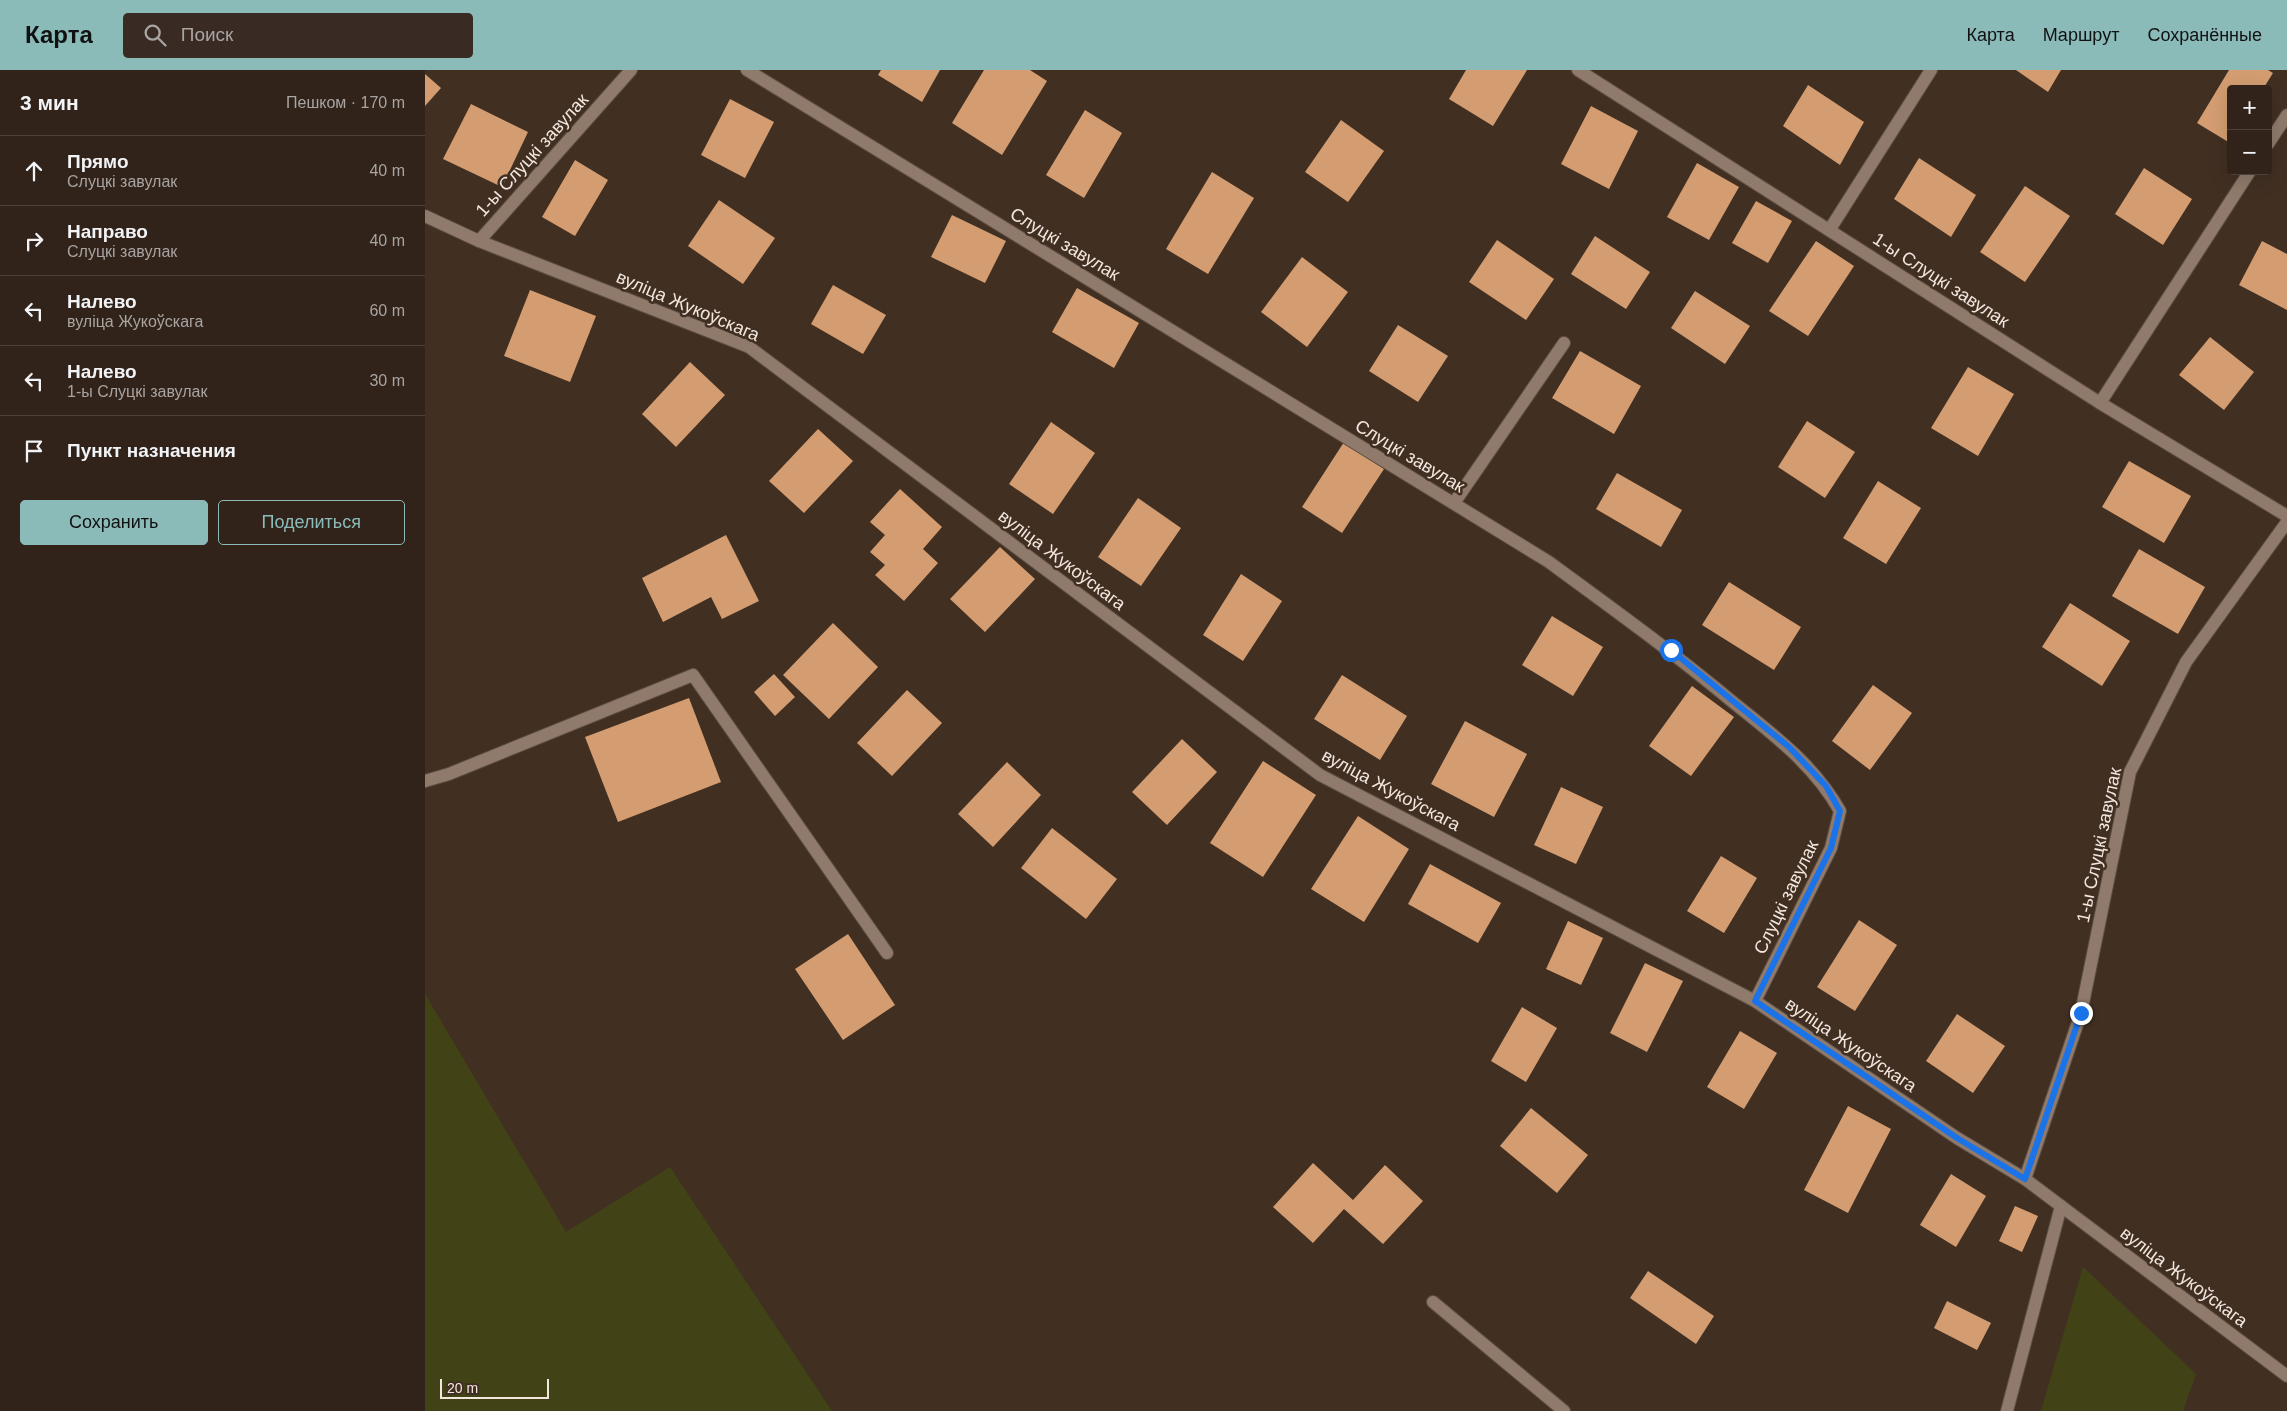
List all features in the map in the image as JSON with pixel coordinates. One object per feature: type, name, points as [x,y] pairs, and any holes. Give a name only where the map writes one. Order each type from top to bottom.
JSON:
[{"type":"street","name":"1-ы Слуцкі завулак","points":[[479,241],[631,70]]},
{"type":"street","name":"Слуцкі завулак","points":[[747,70],[1549,562],[1671,650],[1789,747],[1826,786],[1840,811],[1831,848],[1755,1001]]},
{"type":"street","name":"1-ы Слуцкі завулак","points":[[1578,70],[2100,403],[2287,516]]},
{"type":"street","points":[[1830,229],[1931,70]]},
{"type":"street","points":[[2272,138],[2287,115]]},
{"type":"street","points":[[2100,403],[2248,175]]},
{"type":"street","name":"вуліца Жукоўскага","points":[[425,216],[479,241],[749,348],[1320,775],[1755,1001],[1957,1138],[2025,1179],[2287,1376]]},
{"type":"street","points":[[1454,503],[1564,344]]},
{"type":"street","name":"1-ы Слуцкі завулак","points":[[2025,1179],[2081,1013],[2130,772],[2186,662],[2287,522]]},
{"type":"street","points":[[425,781],[449,774],[693,676],[887,953]]},
{"type":"street","points":[[2007,1411],[2061,1206]]},
{"type":"street","points":[[1433,1302],[1564,1411]]},
{"type":"shaded area","points":[[425,994],[566,1232],[670,1167],[832,1411],[425,1411]]},
{"type":"shaded area","points":[[2083,1267],[2196,1374],[2183,1411],[2041,1411]]},
{"type":"building","points":[[881,70],[940,70],[922,102],[878,75]]},
{"type":"building","points":[[984,70],[1030,70],[1047,81],[1002,155],[952,123]]},
{"type":"building","points":[[1466,70],[1527,70],[1493,126],[1449,99]]},
{"type":"building","points":[[2016,70],[2061,70],[2048,92]]},
{"type":"building","points":[[2229,70],[2268,70],[2273,73],[2266,85],[2227,85],[2227,141],[2197,123]]},
{"type":"building","points":[[425,74],[441,88],[425,106]]},
{"type":"building","points":[[1808,85],[1864,122],[1840,165],[1783,126]]},
{"type":"building","points":[[730,99],[774,122],[745,178],[701,155]]},
{"type":"building","points":[[471,104],[528,132],[502,187],[443,159]]},
{"type":"building","points":[[1591,106],[1638,131],[1609,189],[1561,164]]},
{"type":"building","points":[[1085,110],[1122,133],[1084,198],[1046,175]]},
{"type":"building","points":[[1341,120],[1384,151],[1348,202],[1305,172]]},
{"type":"building","points":[[1919,158],[1976,195],[1951,237],[1894,199]]},
{"type":"building","points":[[575,160],[608,180],[575,236],[542,217]]},
{"type":"building","points":[[1697,163],[1739,187],[1709,240],[1667,217]]},
{"type":"building","points":[[2144,168],[2192,199],[2163,245],[2115,214]]},
{"type":"building","points":[[1212,172],[1254,198],[1208,274],[1166,249]]},
{"type":"building","points":[[2025,186],[2070,216],[2025,282],[1980,252]]},
{"type":"building","points":[[719,200],[775,238],[743,284],[688,246]]},
{"type":"building","points":[[1756,201],[1792,221],[1768,263],[1732,243]]},
{"type":"building","points":[[952,215],[1006,241],[985,283],[931,257]]},
{"type":"building","points":[[1595,236],[1650,272],[1626,309],[1571,274]]},
{"type":"building","points":[[1497,240],[1554,279],[1526,320],[1469,282]]},
{"type":"building","points":[[1816,241],[1854,266],[1808,336],[1769,311]]},
{"type":"building","points":[[2262,241],[2287,254],[2287,310],[2239,285]]},
{"type":"building","points":[[1302,257],[1348,292],[1307,347],[1261,312]]},
{"type":"building","points":[[833,285],[886,315],[863,354],[811,324]]},
{"type":"building","points":[[1077,288],[1139,323],[1114,368],[1052,332]]},
{"type":"building","points":[[530,290],[596,316],[570,382],[504,356]]},
{"type":"building","points":[[1695,291],[1750,326],[1725,364],[1671,328]]},
{"type":"building","points":[[1398,325],[1448,356],[1418,402],[1369,371]]},
{"type":"building","points":[[2210,337],[2254,372],[2224,410],[2179,375]]},
{"type":"building","points":[[1580,351],[1641,386],[1614,434],[1552,398]]},
{"type":"building","points":[[690,362],[725,395],[676,447],[642,414]]},
{"type":"building","points":[[1968,367],[2014,394],[1978,456],[1931,428]]},
{"type":"building","points":[[1807,421],[1855,452],[1825,498],[1778,467]]},
{"type":"building","points":[[1051,422],[1095,453],[1053,514],[1009,484]]},
{"type":"building","points":[[818,429],[853,461],[804,513],[769,481]]},
{"type":"building","points":[[1344,442],[1384,469],[1342,533],[1302,507]]},
{"type":"building","points":[[2129,461],[2191,496],[2164,543],[2102,507]]},
{"type":"building","points":[[1617,473],[1682,510],[1661,547],[1596,509]]},
{"type":"building","points":[[1878,481],[1921,508],[1886,564],[1843,538]]},
{"type":"building","points":[[900,489],[942,527],[923,549],[938,563],[904,601],[875,575],[885,565],[870,552],[885,535],[870,522]]},
{"type":"building","points":[[1138,498],[1181,528],[1141,586],[1098,557]]},
{"type":"building","points":[[726,535],[759,601],[722,619],[711,597],[663,622],[642,578]]},
{"type":"building","points":[[1000,547],[1035,579],[985,632],[950,599]]},
{"type":"building","points":[[2139,549],[2205,587],[2178,634],[2112,596]]},
{"type":"building","points":[[1241,574],[1282,601],[1243,661],[1203,635]]},
{"type":"building","points":[[1729,582],[1801,627],[1774,670],[1702,625]]},
{"type":"building","points":[[2070,603],[2130,641],[2102,686],[2042,647]]},
{"type":"building","points":[[1552,616],[1603,647],[1573,696],[1522,665]]},
{"type":"building","points":[[833,623],[878,667],[829,719],[783,675]]},
{"type":"building","points":[[774,674],[795,697],[775,716],[754,692]]},
{"type":"building","points":[[1342,675],[1407,716],[1380,760],[1314,719]]},
{"type":"building","points":[[1873,685],[1912,713],[1870,770],[1832,741]]},
{"type":"building","points":[[1692,686],[1734,717],[1691,776],[1649,746]]},
{"type":"building","points":[[907,690],[942,723],[892,776],[857,743]]},
{"type":"building","points":[[689,698],[721,782],[618,822],[585,737]]},
{"type":"building","points":[[1465,721],[1527,754],[1494,817],[1431,784]]},
{"type":"building","points":[[1182,739],[1217,772],[1167,825],[1132,792]]},
{"type":"building","points":[[1263,761],[1316,795],[1263,877],[1210,843]]},
{"type":"building","points":[[1007,762],[1041,795],[993,847],[958,814]]},
{"type":"building","points":[[1561,787],[1603,807],[1576,864],[1534,845]]},
{"type":"building","points":[[1358,816],[1409,849],[1364,922],[1311,889]]},
{"type":"building","points":[[1052,828],[1117,879],[1086,919],[1021,868]]},
{"type":"building","points":[[1721,856],[1757,878],[1724,933],[1687,911]]},
{"type":"building","points":[[1430,864],[1501,903],[1478,943],[1408,904]]},
{"type":"building","points":[[1859,920],[1897,945],[1855,1011],[1817,987]]},
{"type":"building","points":[[1568,921],[1603,938],[1581,985],[1546,969]]},
{"type":"building","points":[[848,934],[895,1005],[843,1040],[795,969]]},
{"type":"building","points":[[1645,963],[1683,981],[1647,1052],[1610,1033]]},
{"type":"building","points":[[1522,1007],[1557,1028],[1526,1082],[1491,1061]]},
{"type":"building","points":[[1957,1014],[2005,1046],[1973,1093],[1926,1061]]},
{"type":"building","points":[[1740,1031],[1777,1053],[1744,1109],[1707,1087]]},
{"type":"building","points":[[1848,1106],[1891,1129],[1848,1213],[1804,1190]]},
{"type":"building","points":[[1531,1108],[1588,1155],[1557,1193],[1500,1146]]},
{"type":"building","points":[[1313,1163],[1353,1200],[1385,1165],[1423,1201],[1383,1244],[1344,1209],[1313,1243],[1273,1207]]},
{"type":"building","points":[[1951,1174],[1986,1196],[1956,1247],[1920,1225]]},
{"type":"building","points":[[2015,1206],[2038,1216],[2022,1252],[1999,1241]]},
{"type":"building","points":[[1648,1271],[1714,1316],[1696,1344],[1630,1298]]},
{"type":"building","points":[[1947,1301],[1991,1323],[1977,1350],[1934,1328]]},
{"type":"route","points":[[1671,650],[1789,747],[1826,786],[1840,811],[1831,848],[1755,1001],[1957,1138],[2025,1179],[2081,1013]]}]
